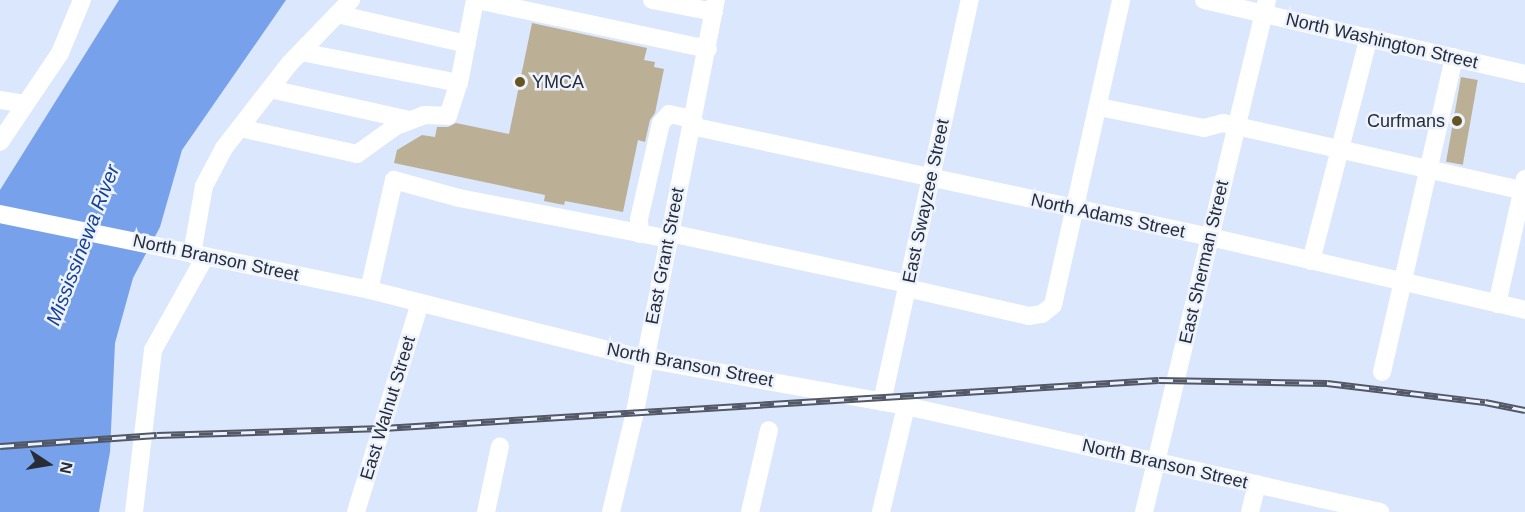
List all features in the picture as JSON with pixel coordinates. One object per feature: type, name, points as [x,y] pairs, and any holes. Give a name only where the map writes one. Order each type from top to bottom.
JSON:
[{"type":"street","points":[[0,142],[60,52],[82,0]]},
{"type":"street","points":[[134,512],[153,350],[192,254],[204,186],[224,148],[270,89],[301,52],[351,0]]},
{"type":"street","points":[[240,128],[357,154],[396,126],[424,114],[448,116],[459,83],[476,0],[708,49]]},
{"type":"street","points":[[652,0],[715,6]]},
{"type":"street","name":"East Swayzee Street","points":[[882,402],[970,0]]},
{"type":"street","points":[[369,290],[394,180],[459,198],[640,234],[669,236],[907,286],[1029,315],[1042,314],[1053,305],[1099,107],[1121,0]]},
{"type":"street","name":"North Washington Street","points":[[1204,0],[1266,6],[1369,37],[1525,74]]},
{"type":"street","name":"East Grant Street","points":[[611,512],[645,358],[715,6]]},
{"type":"street","name":"East Sherman Street","points":[[1144,512],[1266,6]]},
{"type":"street","points":[[337,15],[467,44]]},
{"type":"street","points":[[1311,261],[1369,37]]},
{"type":"street","points":[[301,52],[459,83]]},
{"type":"street","points":[[1382,372],[1454,57]]},
{"type":"street","points":[[270,89],[410,120]]},
{"type":"street","points":[[0,100],[25,104]]},
{"type":"street","points":[[1099,107],[1204,128],[1223,123],[1428,169],[1524,186],[1497,304]]},
{"type":"street","name":"North Adams Street","points":[[640,234],[639,219],[661,123],[669,114],[692,122],[931,178],[1210,237],[1525,310]]},
{"type":"street","name":"North Branson Street","points":[[0,214],[369,290],[645,358],[906,406],[1380,512]]},
{"type":"street","name":"East Walnut Street","points":[[356,512],[420,303]]},
{"type":"street","points":[[881,512],[906,406]]},
{"type":"street","points":[[750,512],[769,430]]},
{"type":"street","points":[[486,512],[500,446]]},
{"type":"street","points":[[1250,512],[1257,484]]},
{"type":"water","name":"Mississinewa River","points":[[119,0],[286,0],[182,150],[160,227],[133,278],[115,343],[110,452],[99,512],[0,512],[0,190]]},
{"type":"building","points":[[532,23],[647,48],[644,60],[655,62],[654,67],[664,69],[655,113],[650,120],[645,142],[638,140],[623,212],[565,201],[564,205],[544,201],[545,195],[394,163],[397,150],[422,135],[435,137],[437,127],[448,127],[456,123],[509,134]]},
{"type":"building","name":"Curfmans","points":[[1461,77],[1478,80],[1463,165],[1446,162]]},
{"type":"railway","points":[[0,446],[157,435],[383,428],[1159,380],[1327,383],[1485,402],[1525,410]]},
{"type":"place","name":"YMCA","points":[[520,82]]},
{"type":"place","name":"Curfmans","points":[[1457,121]]}]
